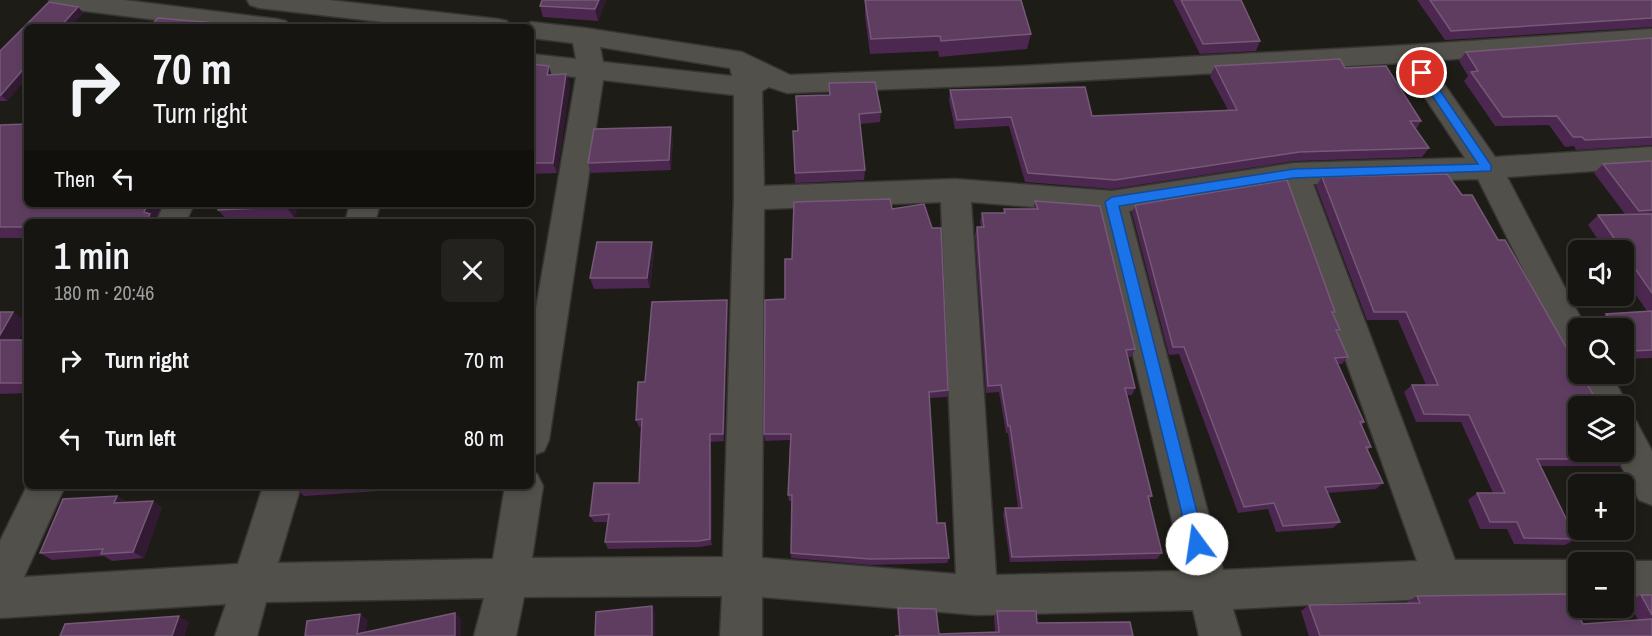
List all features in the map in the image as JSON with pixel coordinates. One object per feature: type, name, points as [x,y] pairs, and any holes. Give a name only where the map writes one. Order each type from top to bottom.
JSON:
[{"type":"street","points":[[61,0],[251,24]]},
{"type":"street","points":[[259,0],[431,24]]},
{"type":"street","points":[[269,24],[286,3]]},
{"type":"street","points":[[534,30],[585,36],[787,84],[1409,54],[1652,37]]},
{"type":"street","points":[[534,422],[591,70],[585,36]]},
{"type":"street","points":[[1409,54],[1487,168],[1568,326]]},
{"type":"street","points":[[534,63],[591,70],[752,74]]},
{"type":"street","points":[[741,636],[752,74]]},
{"type":"street","points":[[749,198],[955,190],[1112,202],[1294,174],[1487,168],[1652,157]]},
{"type":"street","points":[[1294,174],[1443,579]]},
{"type":"street","points":[[955,190],[977,595]]},
{"type":"street","points":[[1112,202],[1220,636]]},
{"type":"street","points":[[1634,453],[1652,488]]},
{"type":"street","points":[[0,584],[45,489]]},
{"type":"street","points":[[236,636],[281,489]]},
{"type":"street","points":[[495,636],[509,578],[524,489]]},
{"type":"street","points":[[0,598],[254,583],[509,578],[741,576],[977,595],[1208,590],[1443,579],[1568,579]]},
{"type":"street","points":[[1634,580],[1652,580]]},
{"type":"building","points":[[542,0],[599,0],[595,9],[540,6]]},
{"type":"building","points":[[865,0],[1021,0],[1031,34],[941,41],[940,36],[871,39]]},
{"type":"building","points":[[1181,0],[1241,0],[1260,41],[1203,44]]},
{"type":"building","points":[[1430,0],[1652,0],[1652,18],[1451,31]]},
{"type":"building","points":[[49,2],[78,7],[63,24],[27,24]]},
{"type":"building","points":[[158,18],[227,24],[153,24]]},
{"type":"building","points":[[24,27],[24,68],[1,95],[0,95],[0,51]]},
{"type":"building","points":[[1652,38],[1652,137],[1585,140],[1582,137],[1573,137],[1557,116],[1503,117],[1471,72],[1478,71],[1466,52]]},
{"type":"building","points":[[1340,59],[1345,68],[1386,66],[1421,121],[1410,121],[1429,148],[1299,152],[1115,180],[1028,173],[1011,117],[957,120],[950,90],[1085,87],[1092,116],[1237,110],[1215,66]]},
{"type":"building","points":[[534,64],[549,66],[547,75],[566,74],[553,163],[534,163]]},
{"type":"building","points":[[875,82],[881,112],[859,114],[865,170],[795,173],[793,131],[798,131],[796,96],[830,95],[829,83]]},
{"type":"building","points":[[24,124],[24,207],[146,207],[144,212],[150,214],[148,219],[24,219],[24,227],[0,227],[0,125]]},
{"type":"building","points":[[671,127],[669,160],[588,163],[594,129]]},
{"type":"building","points":[[1652,161],[1652,210],[1639,211],[1603,164]]},
{"type":"building","points":[[1447,174],[1462,195],[1472,195],[1498,240],[1505,240],[1568,350],[1568,384],[1587,384],[1594,396],[1568,396],[1568,459],[1537,459],[1568,523],[1568,539],[1524,538],[1517,522],[1490,522],[1477,493],[1505,493],[1469,415],[1424,414],[1412,385],[1438,385],[1406,312],[1374,312],[1322,177]]},
{"type":"building","points":[[1287,180],[1335,312],[1332,312],[1340,330],[1336,330],[1348,357],[1335,358],[1364,422],[1360,422],[1371,447],[1366,447],[1383,483],[1325,487],[1340,522],[1283,526],[1274,503],[1244,507],[1184,347],[1173,347],[1135,205]]},
{"type":"building","points":[[890,199],[892,209],[924,204],[932,228],[941,228],[948,390],[929,392],[937,523],[945,523],[949,558],[870,559],[791,553],[792,495],[788,495],[791,434],[764,434],[765,300],[785,299],[785,259],[792,259],[794,202]]},
{"type":"building","points":[[1035,201],[1100,206],[1135,349],[1126,350],[1135,388],[1125,388],[1152,496],[1148,496],[1162,553],[1012,557],[1005,508],[1022,508],[1010,426],[1008,426],[1001,385],[988,386],[977,227],[984,227],[982,213],[1005,213],[1004,209],[1038,209]]},
{"type":"building","points":[[219,207],[286,207],[218,210]]},
{"type":"building","points":[[1652,214],[1652,293],[1634,267],[1634,240],[1615,240],[1598,215]]},
{"type":"building","points":[[597,242],[652,242],[647,278],[590,278]]},
{"type":"building","points":[[727,300],[723,434],[710,434],[710,539],[605,542],[609,514],[590,516],[594,483],[639,483],[642,419],[636,420],[638,382],[645,382],[652,302]]},
{"type":"building","points":[[1652,311],[1652,350],[1634,351],[1634,318],[1609,318],[1606,314]]},
{"type":"building","points":[[0,312],[13,312],[0,335]]},
{"type":"building","points":[[0,340],[24,340],[24,383],[0,383]]},
{"type":"building","points":[[117,496],[114,503],[153,501],[133,552],[101,554],[103,549],[40,553],[63,499]]},
{"type":"building","points":[[1568,594],[1568,618],[1580,618],[1583,624],[1652,619],[1652,636],[1320,636],[1309,605],[1420,603],[1417,596]]},
{"type":"building","points":[[1641,595],[1652,595],[1652,615]]},
{"type":"building","points":[[652,606],[652,636],[595,636],[596,612]]},
{"type":"building","points":[[898,608],[936,609],[939,634],[999,632],[997,611],[1036,611],[1037,623],[1130,622],[1133,636],[900,636]]},
{"type":"building","points":[[455,613],[455,636],[305,636],[307,621],[360,614],[357,634]]},
{"type":"building","points":[[179,616],[172,636],[60,636],[65,624]]},
{"type":"route","points":[[1197,544],[1112,202],[1294,174],[1487,168],[1422,73]]}]
